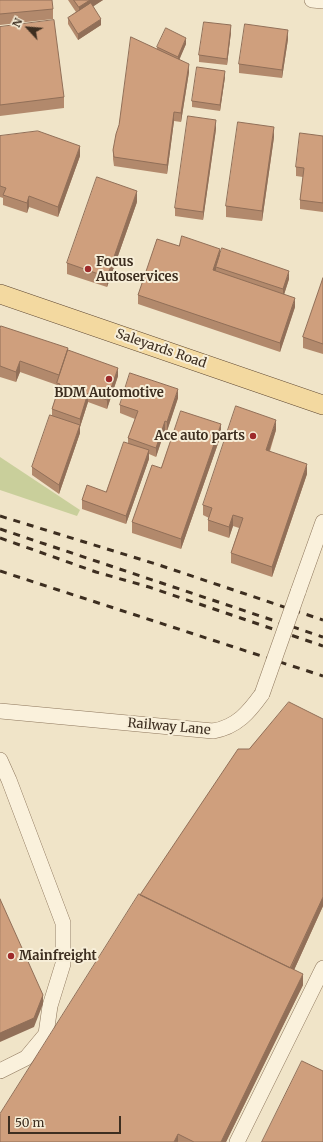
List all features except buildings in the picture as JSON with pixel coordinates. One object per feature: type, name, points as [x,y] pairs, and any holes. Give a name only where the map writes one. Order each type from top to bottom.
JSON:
[{"type":"main road","name":"Saleyards Road","points":[[0,294],[323,405]]},
{"type":"street","points":[[312,0],[323,1]]},
{"type":"street","name":"Railway Lane","points":[[0,711],[213,731],[226,728],[240,721],[251,710],[262,694],[323,522]]},
{"type":"street","points":[[0,760],[9,780],[63,924],[63,964],[50,1006],[46,1034],[26,1058],[0,1071]]},
{"type":"street","points":[[237,1142],[321,977]]},
{"type":"green space","points":[[0,457],[80,510],[77,516],[0,490]]},
{"type":"railway","points":[[0,516],[159,565],[323,620]]},
{"type":"railway","points":[[0,529],[323,637]]},
{"type":"railway","points":[[0,538],[96,572],[149,587],[323,646]]},
{"type":"railway","points":[[0,571],[323,676]]},
{"type":"place","name":"Focus Autoservices","points":[[88,269]]},
{"type":"place","name":"BDM Automotive","points":[[109,379]]},
{"type":"place","name":"Ace auto parts","points":[[253,436]]},
{"type":"place","name":"Mainfreight","points":[[11,956]]}]
